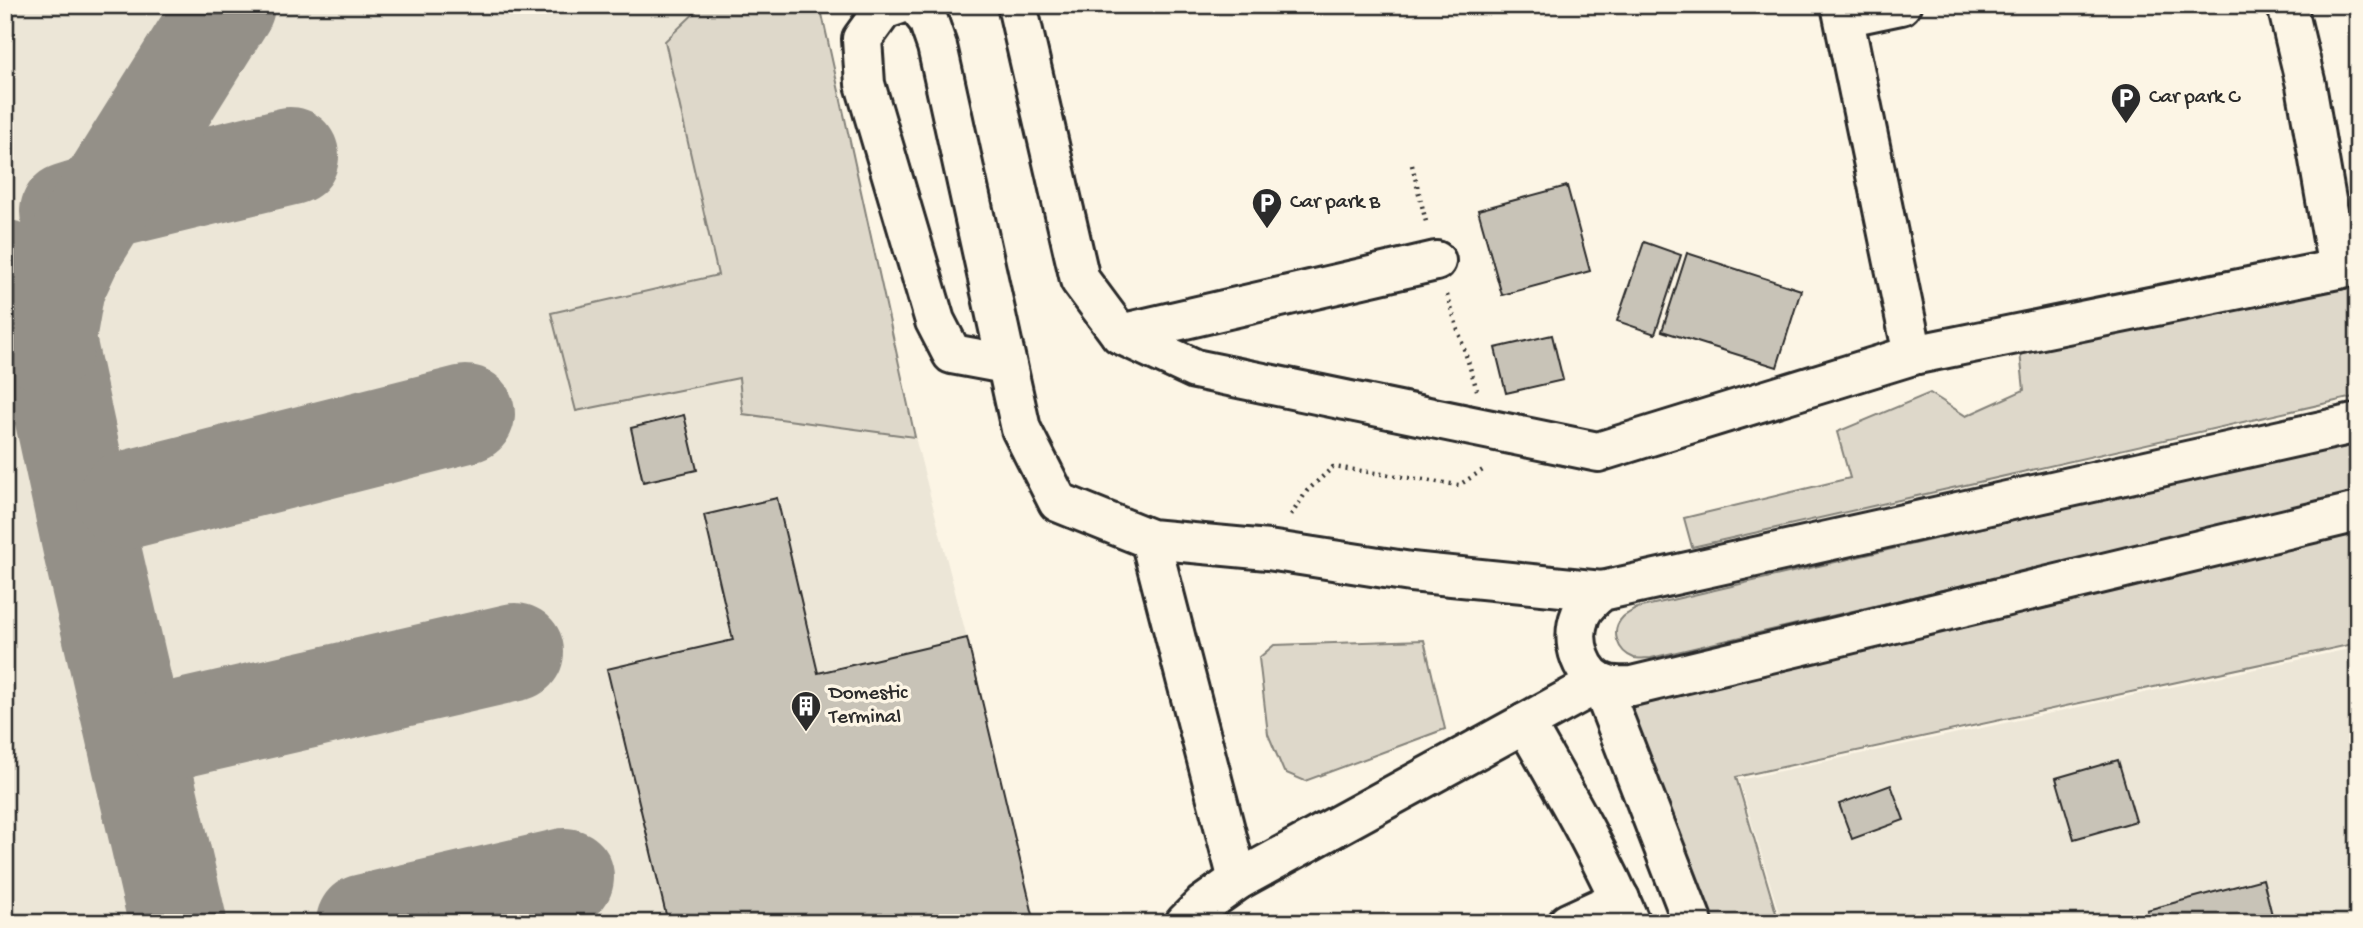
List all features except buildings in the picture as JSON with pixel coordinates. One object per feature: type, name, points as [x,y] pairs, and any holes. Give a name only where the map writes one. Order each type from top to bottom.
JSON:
[{"type":"main road","points":[[898,5],[883,10],[862,39],[865,84],[935,321],[952,354],[1006,364]]},
{"type":"main road","points":[[916,5],[928,20],[937,46],[1021,429],[1058,502],[1150,539],[1268,550],[1411,572],[1601,591],[2358,423]]},
{"type":"main road","points":[[1017,5],[1080,279],[1120,334],[1195,369],[1598,452],[1913,355],[2348,267],[2287,5]]},
{"type":"main road","points":[[1901,5],[1843,11],[1913,355]]},
{"type":"main road","points":[[1120,334],[1436,261]]},
{"type":"main road","points":[[1185,923],[1211,898],[1238,880],[1525,723],[1616,684],[2358,513]]},
{"type":"main road","points":[[1150,539],[1238,880]]},
{"type":"main road","points":[[1601,591],[1589,601],[1580,616],[1576,631],[1577,648],[1584,666],[1616,684],[1693,923]]},
{"type":"main road","points":[[1525,723],[1625,911],[1569,923]]},
{"type":"path","points":[[1268,550],[1307,491],[1333,467],[1459,485],[1488,467],[1490,430]]},
{"type":"shaded area","points":[[5,5],[838,5],[822,11],[915,437],[967,638],[1034,919],[1020,923],[5,923]]},
{"type":"shaded area","points":[[703,5],[820,5],[915,437],[743,414],[739,378],[576,411],[551,313],[718,275],[665,41]]},
{"type":"shaded area","points":[[2358,283],[2358,396],[1692,547],[1684,518],[1850,478],[1837,432],[1930,393],[1966,416],[2024,390],[2020,352]]},
{"type":"shaded area","points":[[2358,441],[2358,493],[1651,658],[1628,655],[1617,640],[1619,623],[1624,616],[1637,608]]},
{"type":"shaded area","points":[[2358,520],[2358,643],[1736,777],[1779,923],[1711,923],[1625,700]]},
{"type":"shaded area","points":[[1424,640],[1445,729],[1305,781],[1284,772],[1268,734],[1259,658],[1274,645]]},
{"type":"shaded area","points":[[2358,647],[2358,923],[1782,923],[1739,780]]},
{"type":"taxiway","points":[[46,343],[56,286],[73,250],[226,5]]},
{"type":"taxiway","points":[[69,212],[290,156]]},
{"type":"taxiway","points":[[5,269],[34,311],[47,340],[178,923]]},
{"type":"taxiway","points":[[126,500],[466,414]]},
{"type":"taxiway","points":[[179,729],[515,652]]},
{"type":"taxiway","points":[[365,923],[565,877]]},
{"type":"place","name":"Car park C","points":[[2126,125]]},
{"type":"place","name":"Car park B","points":[[1267,230]]},
{"type":"place","name":"Domestic Terminal","points":[[806,733]]}]
